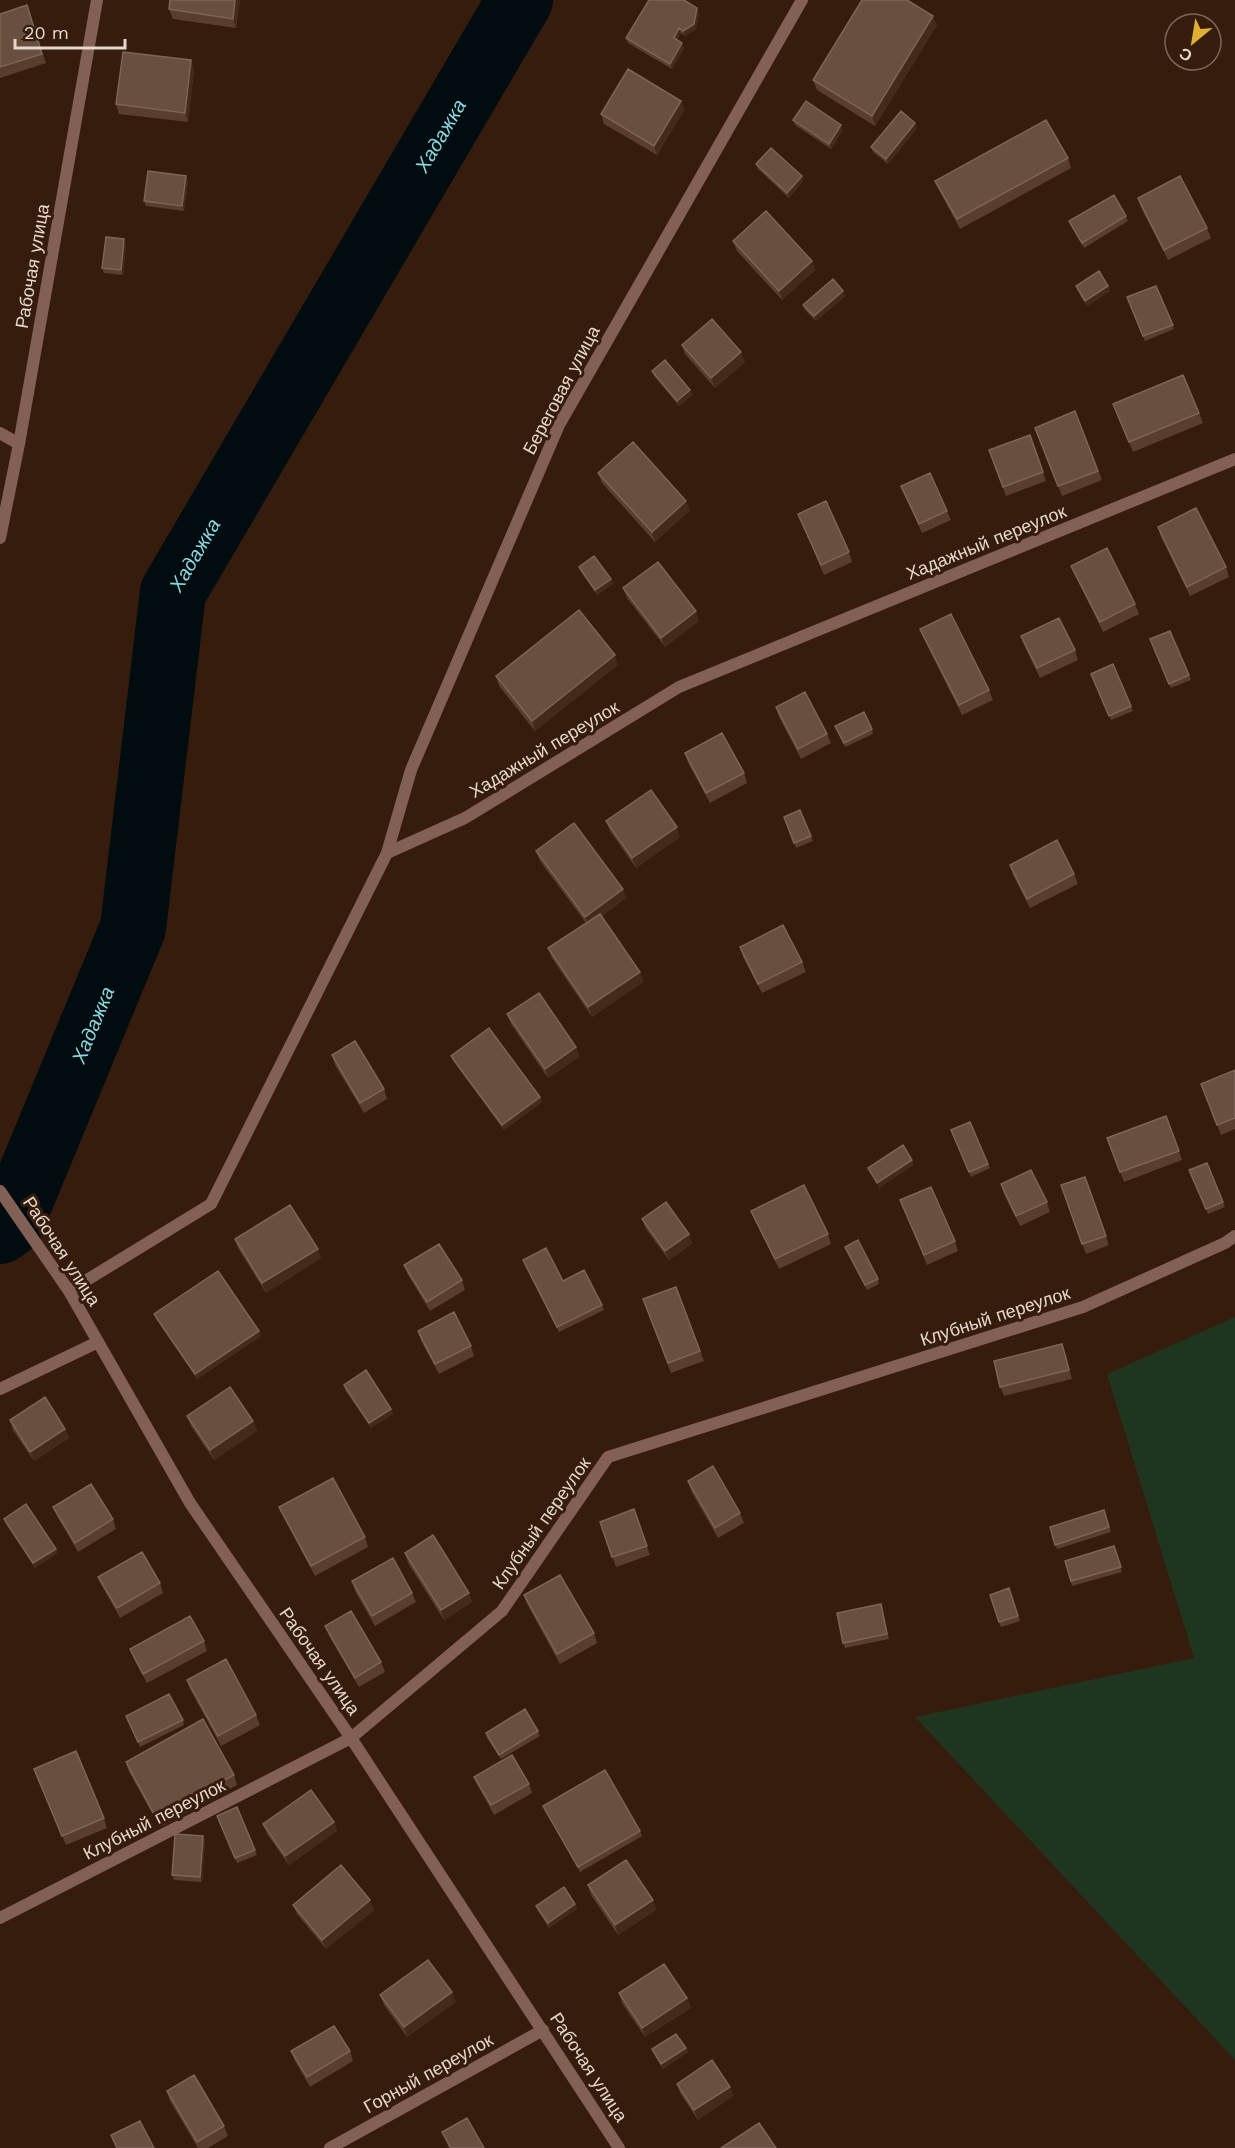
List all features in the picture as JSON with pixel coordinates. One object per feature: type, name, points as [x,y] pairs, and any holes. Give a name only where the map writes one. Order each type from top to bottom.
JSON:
[{"type":"street","name":"Рабочая улица","points":[[0,538],[19,444],[98,0]]},
{"type":"street","name":"Береговая улица","points":[[387,853],[411,770],[559,425],[802,0]]},
{"type":"street","points":[[0,433],[19,444]]},
{"type":"street","name":"Хадажный переулок","points":[[387,853],[465,818],[679,687],[1235,459]]},
{"type":"street","points":[[69,1291],[211,1204],[387,853]]},
{"type":"street","name":"Рабочая улица","points":[[0,1191],[69,1291],[190,1503],[351,1738],[619,2148]]},
{"type":"street","name":"Клубный переулок","points":[[0,1918],[351,1738],[502,1611],[608,1457],[1083,1307],[1225,1243],[1235,1236]]},
{"type":"street","points":[[0,1389],[98,1342]]},
{"type":"street","name":"Горный переулок","points":[[330,2148],[543,2030]]},
{"type":"green space","points":[[1235,1317],[1235,2060],[915,1717],[1194,1658],[1107,1374]]},
{"type":"building","points":[[170,0],[235,0],[233,19],[169,9]]},
{"type":"building","points":[[649,0],[684,0],[697,8],[694,24],[683,31],[679,28],[674,38],[682,43],[670,64],[626,38]]},
{"type":"building","points":[[862,0],[907,0],[933,16],[872,116],[813,80]]},
{"type":"building","points":[[27,5],[42,54],[0,67],[0,14]]},
{"type":"building","points":[[123,52],[191,60],[185,113],[116,104]]},
{"type":"building","points":[[628,69],[681,101],[654,146],[601,114]]},
{"type":"building","points":[[806,101],[841,125],[829,144],[793,120]]},
{"type":"building","points":[[901,111],[915,123],[886,159],[871,147]]},
{"type":"building","points":[[1046,120],[1068,158],[957,219],[935,181]]},
{"type":"building","points":[[771,148],[802,176],[787,193],[756,164]]},
{"type":"building","points":[[148,171],[186,176],[182,206],[144,201]]},
{"type":"building","points":[[1180,176],[1207,228],[1164,250],[1138,198]]},
{"type":"building","points":[[1114,195],[1126,216],[1082,243],[1069,221]]},
{"type":"building","points":[[766,211],[812,261],[779,291],[733,241]]},
{"type":"building","points":[[106,237],[124,239],[121,270],[102,268]]},
{"type":"building","points":[[1099,271],[1108,286],[1085,301],[1076,286]]},
{"type":"building","points":[[833,279],[843,291],[814,316],[803,305]]},
{"type":"building","points":[[1156,286],[1173,325],[1143,336],[1127,297]]},
{"type":"building","points":[[712,319],[741,352],[711,378],[682,345]]},
{"type":"building","points":[[665,360],[690,390],[677,401],[652,371]]},
{"type":"building","points":[[1183,375],[1199,413],[1129,442],[1113,404]]},
{"type":"building","points":[[1075,411],[1098,471],[1058,486],[1035,428]]},
{"type":"building","points":[[1030,435],[1043,472],[1003,487],[989,450]]},
{"type":"building","points":[[633,442],[686,501],[652,532],[598,473]]},
{"type":"building","points":[[930,473],[947,511],[919,524],[901,486]]},
{"type":"building","points":[[826,501],[849,552],[821,565],[798,514]]},
{"type":"building","points":[[1196,508],[1226,567],[1187,587],[1158,527]]},
{"type":"building","points":[[1107,548],[1135,604],[1100,622],[1071,566]]},
{"type":"building","points":[[594,556],[611,579],[595,590],[579,567]]},
{"type":"building","points":[[658,562],[696,611],[661,638],[623,588]]},
{"type":"building","points":[[579,610],[615,655],[532,721],[496,676]]},
{"type":"building","points":[[951,614],[989,690],[959,705],[920,629]]},
{"type":"building","points":[[1059,618],[1075,650],[1037,668],[1021,636]]},
{"type":"building","points":[[1170,631],[1189,675],[1169,684],[1150,639]]},
{"type":"building","points":[[1113,664],[1131,706],[1109,716],[1091,674]]},
{"type":"building","points":[[805,692],[827,734],[798,749],[776,707]]},
{"type":"building","points":[[864,712],[872,729],[844,743],[835,726]]},
{"type":"building","points":[[722,733],[744,773],[706,793],[685,753]]},
{"type":"building","points":[[651,790],[677,827],[632,858],[606,821]]},
{"type":"building","points":[[800,810],[811,836],[794,843],[784,817]]},
{"type":"building","points":[[574,823],[623,889],[585,917],[536,851]]},
{"type":"building","points":[[1057,840],[1074,874],[1027,899],[1010,865]]},
{"type":"building","points":[[600,914],[640,972],[588,1007],[548,948]]},
{"type":"building","points":[[783,925],[802,962],[758,984],[740,947]]},
{"type":"building","points":[[539,993],[576,1047],[545,1069],[507,1014]]},
{"type":"building","points":[[489,1028],[540,1097],[502,1125],[451,1056]]},
{"type":"building","points":[[355,1041],[384,1089],[360,1103],[332,1055]]},
{"type":"building","points":[[1235,1070],[1235,1118],[1217,1125],[1201,1084]]},
{"type":"building","points":[[1166,1116],[1179,1151],[1120,1172],[1107,1138]]},
{"type":"building","points":[[970,1122],[988,1164],[969,1172],[951,1130]]},
{"type":"building","points":[[903,1145],[912,1160],[877,1183],[868,1168]]},
{"type":"building","points":[[1207,1163],[1223,1202],[1206,1209],[1189,1170]]},
{"type":"building","points":[[1031,1170],[1047,1202],[1016,1216],[1001,1184]]},
{"type":"building","points":[[1085,1177],[1106,1236],[1082,1244],[1061,1185]]},
{"type":"building","points":[[804,1185],[828,1234],[775,1259],[751,1211]]},
{"type":"building","points":[[931,1187],[955,1241],[924,1255],[900,1200]]},
{"type":"building","points":[[666,1202],[689,1234],[665,1251],[642,1219]]},
{"type":"building","points":[[290,1205],[318,1249],[262,1283],[235,1239]]},
{"type":"building","points":[[858,1240],[878,1279],[865,1285],[845,1247]]},
{"type":"building","points":[[439,1244],[462,1280],[427,1302],[404,1265]]},
{"type":"building","points":[[546,1248],[563,1281],[584,1270],[602,1305],[557,1327],[523,1260]]},
{"type":"building","points":[[218,1271],[259,1331],[195,1374],[154,1314]]},
{"type":"building","points":[[676,1287],[700,1351],[668,1363],[643,1299]]},
{"type":"building","points":[[454,1312],[471,1346],[435,1364],[418,1331]]},
{"type":"building","points":[[1062,1344],[1069,1370],[1000,1387],[994,1361]]},
{"type":"building","points":[[366,1370],[391,1409],[369,1423],[344,1385]]},
{"type":"building","points":[[230,1387],[253,1421],[210,1450],[187,1416]]},
{"type":"building","points":[[45,1397],[65,1429],[30,1452],[10,1420]]},
{"type":"building","points":[[713,1466],[740,1513],[715,1528],[688,1481]]},
{"type":"building","points":[[333,1478],[365,1537],[311,1566],[279,1507]]},
{"type":"building","points":[[91,1484],[113,1519],[75,1543],[53,1507]]},
{"type":"building","points":[[26,1504],[56,1549],[33,1563],[4,1519]]},
{"type":"building","points":[[634,1509],[647,1546],[612,1557],[600,1522]]},
{"type":"building","points":[[1104,1510],[1109,1527],[1055,1545],[1050,1527]]},
{"type":"building","points":[[433,1535],[469,1593],[441,1610],[405,1553]]},
{"type":"building","points":[[1114,1546],[1121,1567],[1071,1581],[1065,1561]]},
{"type":"building","points":[[142,1552],[160,1583],[117,1608],[98,1577]]},
{"type":"building","points":[[393,1558],[412,1593],[372,1616],[352,1581]]},
{"type":"building","points":[[560,1575],[594,1633],[557,1654],[524,1595]]},
{"type":"building","points":[[1009,1588],[1018,1616],[999,1622],[990,1595]]},
{"type":"building","points":[[881,1604],[887,1634],[843,1643],[837,1613]]},
{"type":"building","points":[[351,1611],[381,1662],[355,1678],[325,1626]]},
{"type":"building","points":[[190,1616],[204,1641],[143,1674],[130,1649]]},
{"type":"building","points":[[226,1659],[256,1715],[218,1736],[187,1680]]},
{"type":"building","points":[[169,1694],[183,1720],[138,1742],[126,1716]]},
{"type":"building","points":[[525,1709],[538,1731],[499,1755],[486,1733]]},
{"type":"building","points":[[203,1719],[234,1775],[156,1818],[126,1762]]},
{"type":"building","points":[[76,1751],[104,1818],[62,1836],[34,1769]]},
{"type":"building","points":[[512,1755],[529,1784],[491,1805],[474,1777]]},
{"type":"building","points":[[605,1770],[640,1831],[578,1867],[543,1806]]},
{"type":"building","points":[[311,1790],[334,1822],[285,1856],[263,1824]]},
{"type":"building","points":[[237,1807],[255,1850],[235,1858],[217,1816]]},
{"type":"building","points":[[175,1834],[203,1836],[200,1877],[172,1875]]},
{"type":"building","points":[[626,1860],[653,1900],[615,1925],[588,1885]]},
{"type":"building","points":[[341,1865],[370,1900],[322,1940],[293,1905]]},
{"type":"building","points":[[564,1887],[575,1904],[548,1923],[536,1906]]},
{"type":"building","points":[[428,1960],[452,1992],[404,2027],[380,1995]]},
{"type":"building","points":[[664,1964],[687,1998],[642,2028],[619,1993]]},
{"type":"building","points":[[334,2026],[350,2051],[307,2077],[291,2051]]},
{"type":"building","points":[[676,2034],[686,2048],[661,2064],[652,2049]]},
{"type":"building","points":[[712,2060],[730,2087],[694,2110],[677,2084]]},
{"type":"building","points":[[194,2075],[224,2126],[197,2142],[167,2091]]},
{"type":"building","points":[[467,2118],[484,2148],[451,2148],[442,2132]]},
{"type":"building","points":[[140,2121],[154,2148],[117,2148],[111,2135]]},
{"type":"building","points":[[759,2123],[776,2148],[721,2148]]},
{"type":"waterway","name":"Хадажка","points":[[0,1231],[11,1223],[133,928],[173,592],[520,0]]}]
